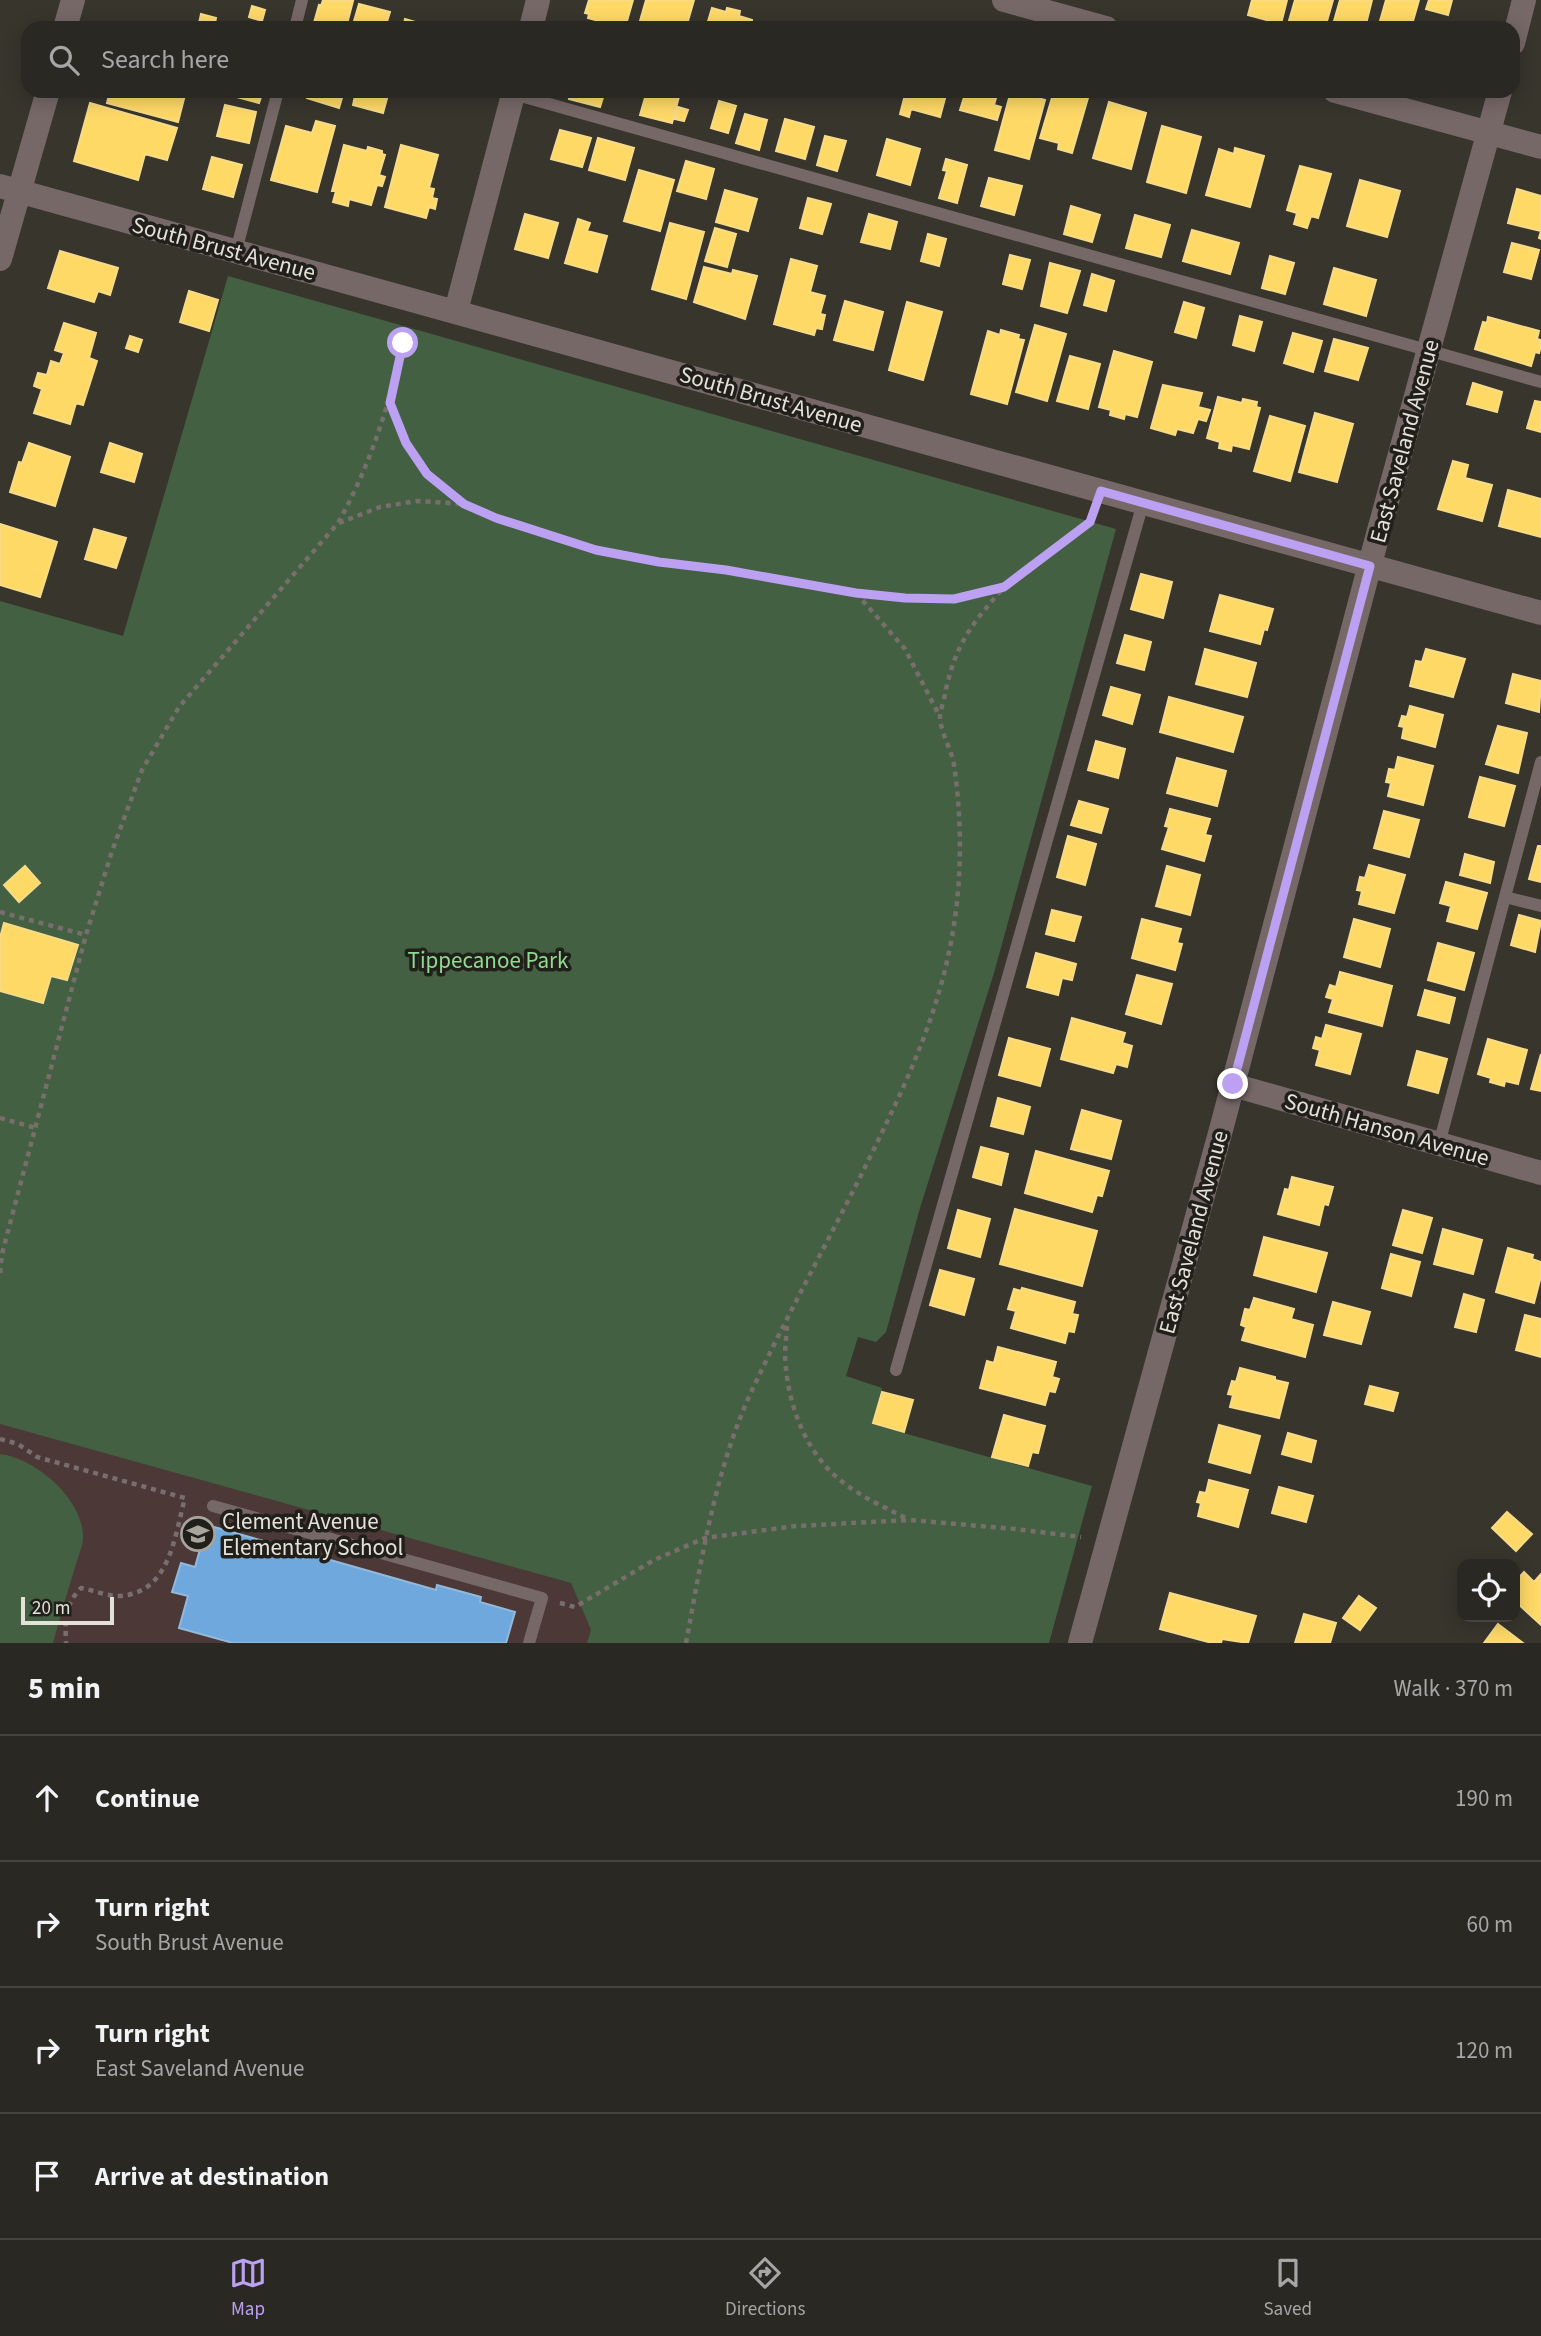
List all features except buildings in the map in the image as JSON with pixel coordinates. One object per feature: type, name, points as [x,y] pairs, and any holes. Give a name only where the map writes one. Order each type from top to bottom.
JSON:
[{"type":"street","points":[[67,21],[73,0]]},
{"type":"street","points":[[533,21],[538,0]]},
{"type":"street","points":[[1004,0],[1080,21]]},
{"type":"street","points":[[1519,21],[1524,0]]},
{"type":"street","points":[[0,259],[10,189],[45,98]]},
{"type":"street","points":[[456,311],[509,98]]},
{"type":"street","points":[[1360,98],[1541,147]]},
{"type":"street","name":"East Saveland Avenue","points":[[1080,1643],[1498,98]]},
{"type":"street","name":"South Brust Avenue","points":[[10,189],[1541,613]]},
{"type":"street","name":"South Hanson Avenue","points":[[1233,1084],[1541,1173]]},
{"type":"lane","points":[[297,21],[302,0]]},
{"type":"lane","points":[[236,251],[276,98]]},
{"type":"lane","points":[[531,98],[1541,382]]},
{"type":"lane","points":[[896,1370],[1143,503]]},
{"type":"lane","points":[[1439,1144],[1541,762]]},
{"type":"lane","points":[[1505,897],[1541,906]]},
{"type":"lane","points":[[213,1506],[542,1598],[529,1643]]},
{"type":"path","points":[[0,1273],[2,1254],[86,935],[142,770],[179,707],[338,523],[357,491],[390,403],[403,343]]},
{"type":"path","points":[[390,403],[406,443],[427,474],[464,504],[496,518],[596,550],[856,593],[905,598],[954,599],[1004,587]]},
{"type":"path","points":[[940,718],[951,667],[969,628],[1004,587],[1090,522],[1101,491]]},
{"type":"path","points":[[338,523],[380,507],[417,501],[464,504]]},
{"type":"path","points":[[686,1643],[705,1538],[725,1465],[753,1388],[865,1169],[909,1076],[931,1016],[949,952],[958,889],[961,826],[954,762],[940,718],[905,649],[856,593]]},
{"type":"path","points":[[0,912],[86,935]]},
{"type":"path","points":[[0,1118],[36,1128]]},
{"type":"path","points":[[787,1322],[785,1368],[794,1411],[815,1454],[837,1478],[858,1493],[910,1520]]},
{"type":"path","points":[[0,1438],[18,1444],[37,1457],[185,1498],[168,1562],[159,1579],[137,1593],[115,1596],[81,1588],[70,1599],[65,1626],[66,1643]]},
{"type":"path","points":[[542,1598],[575,1606],[654,1560],[705,1538],[796,1526],[910,1520],[1015,1529],[1078,1537],[1108,1544]]},
{"type":"shaded area","name":"Clement Avenue Elementary School","points":[[0,1424],[571,1583],[591,1630],[587,1643],[0,1643]]},
{"type":"green space","name":"Tippecanoe Park","points":[[228,276],[1116,529],[994,973],[920,1208],[886,1332],[876,1342],[858,1337],[846,1376],[882,1388],[872,1424],[1092,1486],[1049,1643],[587,1643],[591,1630],[571,1583],[0,1424],[0,601],[123,636]]},
{"type":"green space","points":[[0,1454],[28,1463],[55,1483],[66,1495],[81,1523],[82,1544],[53,1643],[0,1643]]},
{"type":"place","name":"Clement Avenue Elementary School","points":[[198,1534]]},
{"type":"route","points":[[403,343],[390,403],[406,443],[427,474],[464,504],[496,518],[596,550],[856,593],[954,599],[1004,587],[1090,522],[1101,491],[1370,566],[1233,1084]]}]
